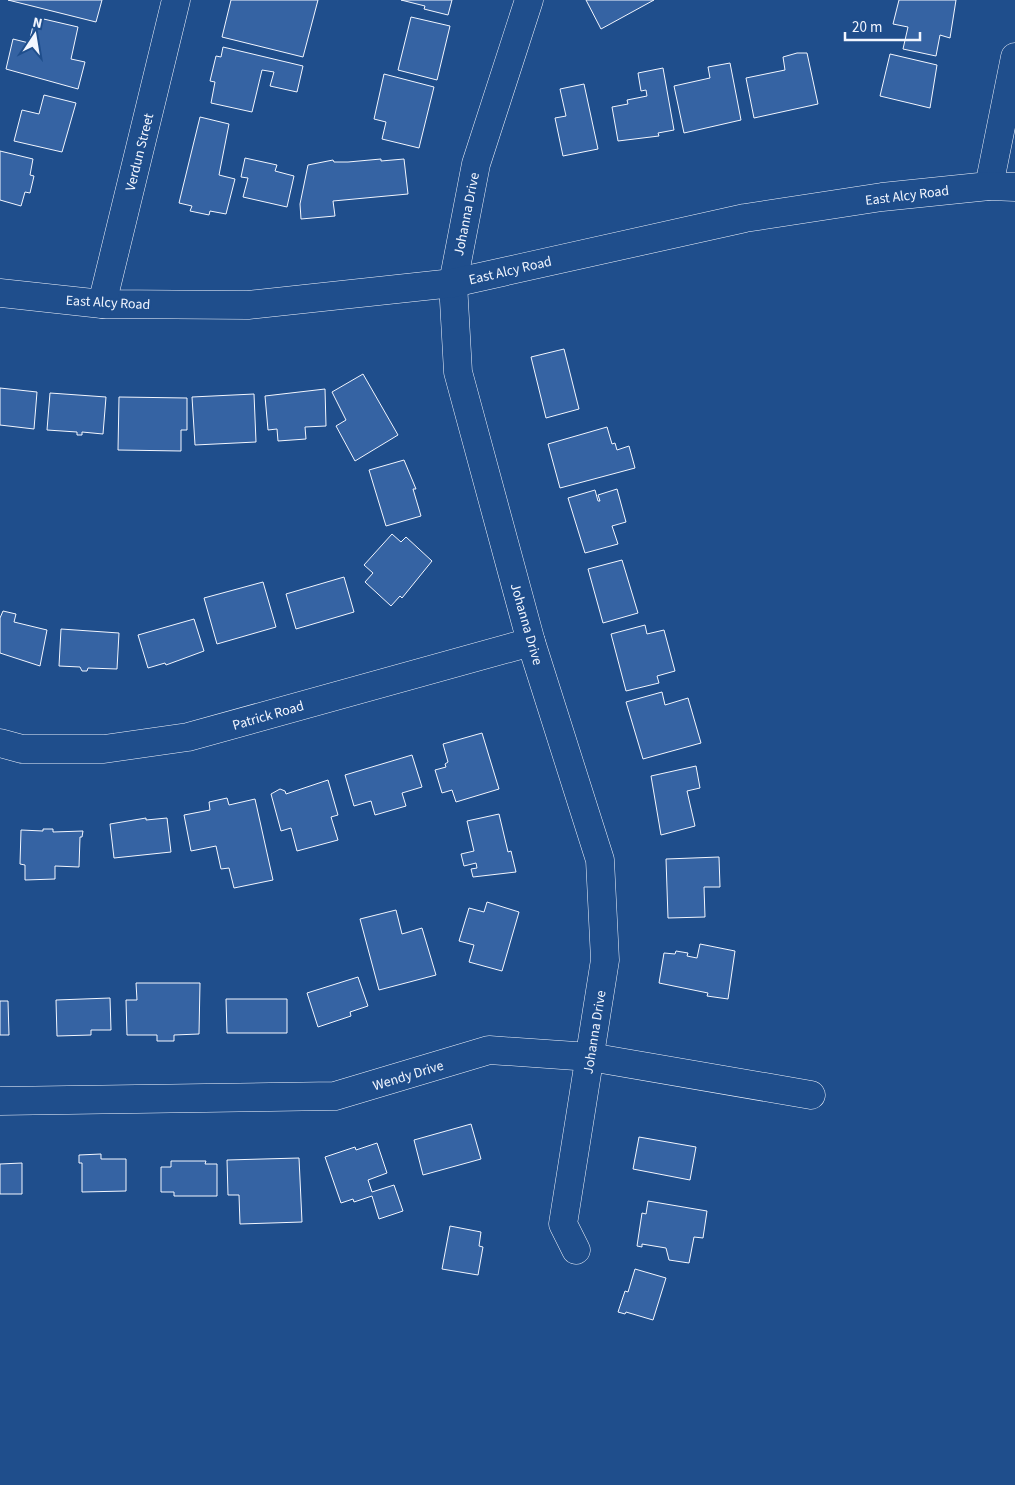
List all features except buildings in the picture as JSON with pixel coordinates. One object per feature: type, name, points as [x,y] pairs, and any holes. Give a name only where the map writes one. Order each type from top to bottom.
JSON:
[{"type":"street","name":"Verdun Street","points":[[102,304],[176,0]]},
{"type":"street","name":"Johanna Drive","points":[[529,0],[476,164],[453,283],[458,372],[531,642],[600,860],[605,960],[564,1224],[576,1250]]},
{"type":"street","points":[[1002,187],[1015,57]]},
{"type":"street","name":"East Alcy Road","points":[[0,293],[102,304],[248,305],[453,283],[745,218],[882,197],[1002,187]]},
{"type":"street","name":"Patrick Road","points":[[0,744],[22,749],[104,748],[188,737],[531,642]]},
{"type":"street","name":"Wendy Drive","points":[[0,1101],[336,1096],[489,1050],[590,1057],[811,1095]]}]
